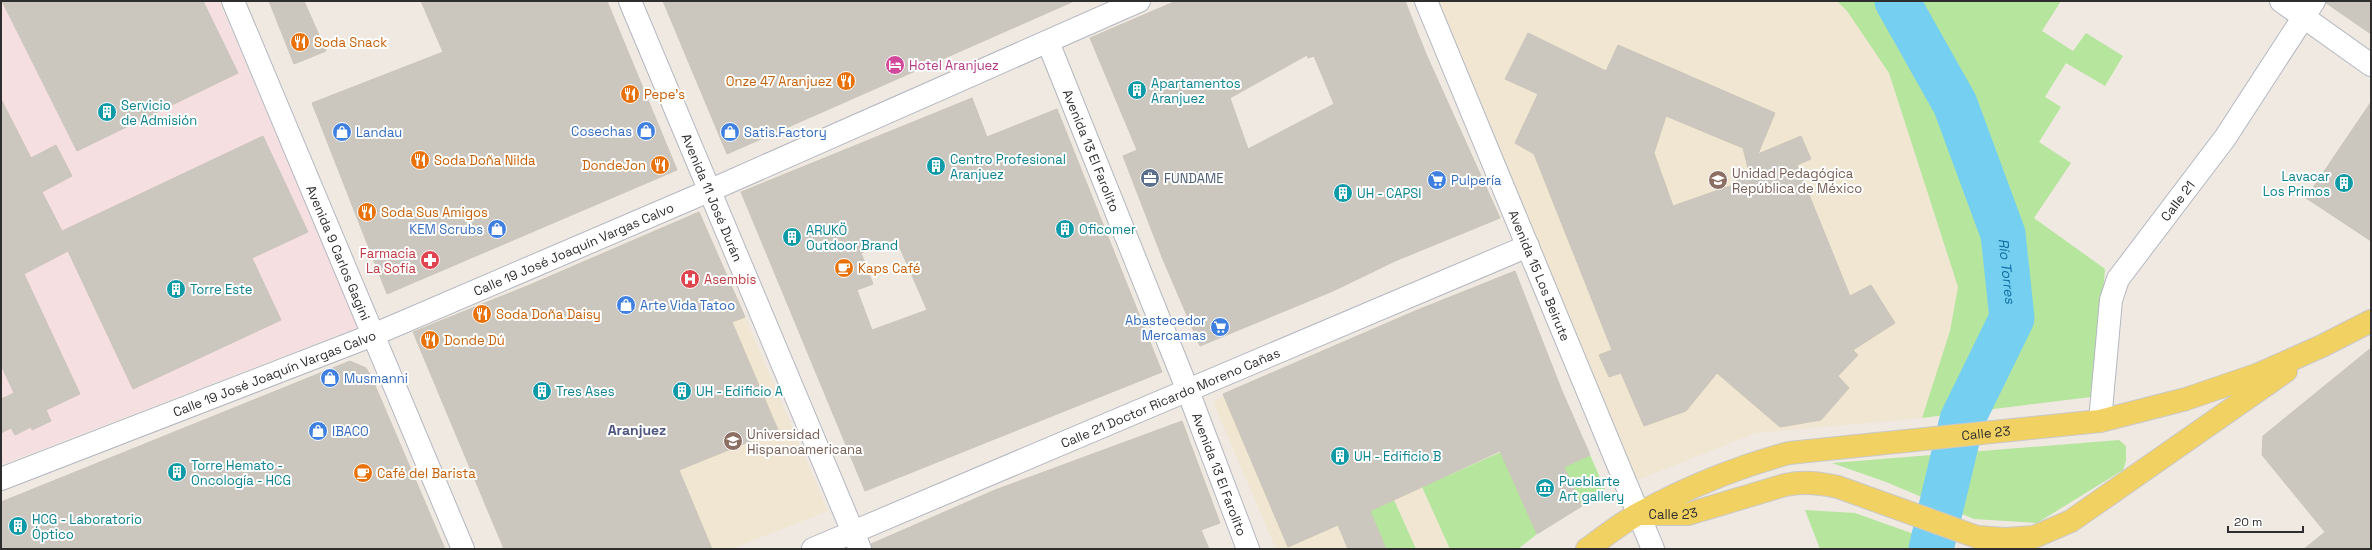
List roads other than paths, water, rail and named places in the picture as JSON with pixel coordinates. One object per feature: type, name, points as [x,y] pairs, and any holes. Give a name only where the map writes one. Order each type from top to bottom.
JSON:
[{"type":"main road","name":"Calle 23","points":[[1638,514],[1706,480],[1745,465],[1789,453],[2097,421],[2186,399],[2259,374],[2322,346],[2371,321]]},
{"type":"main road","name":"Calle 23","points":[[1638,514],[1688,514],[1799,482],[1818,482],[1838,487],[1977,537],[2005,539],[2034,536],[2071,521],[2162,460],[2322,346]]},
{"type":"main road","points":[[1587,549],[1638,514]]},
{"type":"street","name":"Avenida 9 Carlos Gagini","points":[[233,1],[463,549]]},
{"type":"street","name":"Avenida 11 José Durán","points":[[630,1],[711,190],[857,541]]},
{"type":"street","name":"Calle 19 José Joaquín Vargas Calvo","points":[[1,479],[373,335],[711,190],[1138,1]]},
{"type":"street","name":"Avenida 15 Los Beirute","points":[[1426,1],[1653,549]]},
{"type":"street","points":[[2282,1],[2308,9],[2371,65]]},
{"type":"street","name":"Calle 21","points":[[2097,421],[2111,300],[2118,279],[2226,138],[2308,9]]},
{"type":"street","name":"Avenida 13 El Farolito","points":[[1048,42],[1188,392],[1248,549]]},
{"type":"street","name":"Calle 21 Doctor Ricardo Moreno Cañas","points":[[813,549],[857,541],[1188,392],[1528,246]]},
{"type":"waterway","name":"Río Torres","points":[[1897,1],[1955,104],[2003,234],[2012,318],[1962,420],[1931,549]]},
{"type":"place","name":"Soda Snack","points":[[300,42]]},
{"type":"place","name":"Hotel Aranjuez","points":[[895,65]]},
{"type":"place","name":"Onze 47 Aranjuez","points":[[846,81]]},
{"type":"place","name":"Apartamentos Aranjuez","points":[[1137,90]]},
{"type":"place","name":"Pepe's","points":[[630,94]]},
{"type":"place","name":"Servicio de Admisión","points":[[107,112]]},
{"type":"place","name":"Cosechas","points":[[646,131]]},
{"type":"place","name":"Landau","points":[[342,132]]},
{"type":"place","name":"Satis.Factory","points":[[730,132]]},
{"type":"place","name":"Soda Doña Nilda","points":[[420,160]]},
{"type":"place","name":"DondeJon","points":[[660,165]]},
{"type":"place","name":"Centro Profesional Aranjuez","points":[[936,166]]},
{"type":"place","name":"FUNDAME","points":[[1150,178]]},
{"type":"place","name":"Pulpería","points":[[1437,180]]},
{"type":"place","name":"Unidad Pedagógica República de México","points":[[1718,180]]},
{"type":"place","name":"Lavacar Los Primos","points":[[2344,183]]},
{"type":"place","name":"UH - CAPSI","points":[[1343,193]]},
{"type":"place","name":"Soda Sus Amigos","points":[[367,212]]},
{"type":"place","name":"KEM Scrubs","points":[[497,229]]},
{"type":"place","name":"Oficomer","points":[[1065,229]]},
{"type":"place","name":"ARUKÖ Outdoor Brand","points":[[792,237]]},
{"type":"place","name":"Farmacia La Sofía","points":[[430,260]]},
{"type":"place","name":"Kaps Café","points":[[844,268]]},
{"type":"place","name":"Asembis","points":[[690,279]]},
{"type":"place","name":"Torre Este","points":[[176,289]]},
{"type":"place","name":"Arte Vida Tatoo","points":[[626,305]]},
{"type":"place","name":"Soda Doña Daisy","points":[[482,314]]},
{"type":"place","name":"Abastecedor Mercamas","points":[[1220,327]]},
{"type":"place","name":"Donde Dú","points":[[430,340]]},
{"type":"place","name":"Musmanni","points":[[330,378]]},
{"type":"place","name":"Tres Ases","points":[[542,391]]},
{"type":"place","name":"UH - Edificio A","points":[[682,391]]},
{"type":"place","name":"IBACO","points":[[318,431]]},
{"type":"place","name":"Universidad Hispanoamericana","points":[[733,441]]},
{"type":"place","name":"UH - Edificio B","points":[[1340,456]]},
{"type":"place","name":"Torre Hemato - Oncología - HCG","points":[[177,472]]},
{"type":"place","name":"Café del Barista","points":[[363,473]]},
{"type":"place","name":"Pueblarte Art gallery","points":[[1545,488]]},
{"type":"place","name":"HCG - Laboratorio Óptico","points":[[18,526]]},
{"type":"district","name":"Aranjuez","points":[[637,430]]}]
